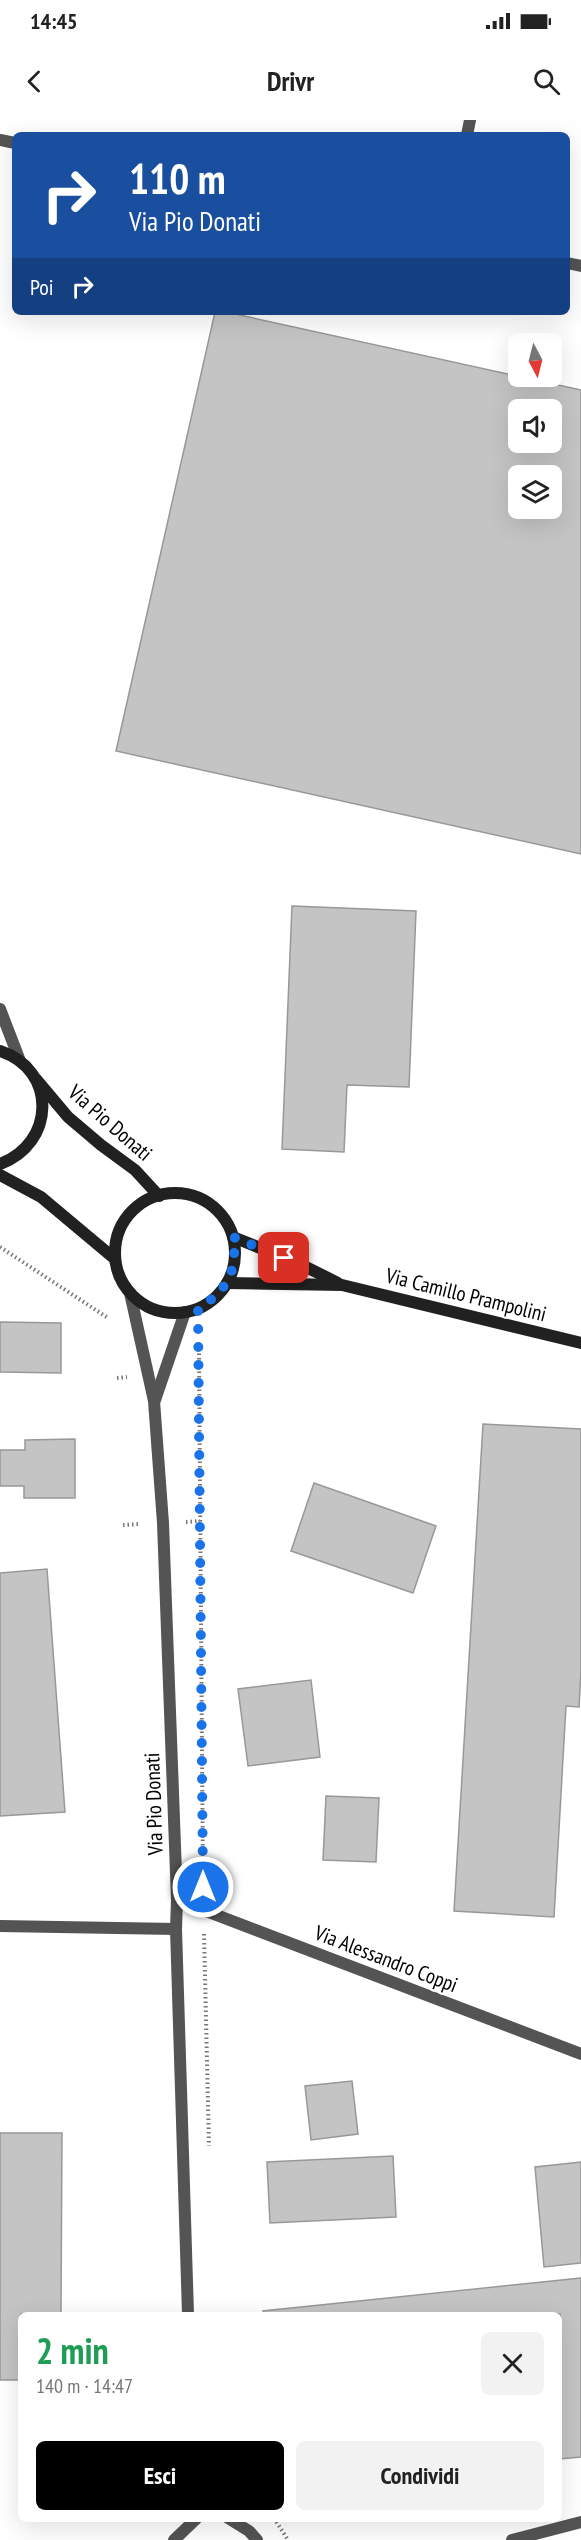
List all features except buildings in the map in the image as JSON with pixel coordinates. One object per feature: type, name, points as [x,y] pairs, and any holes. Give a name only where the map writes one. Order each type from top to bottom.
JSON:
[{"type":"main road","name":"Via Pio Donati","points":[[0,1051],[20,1061],[68,1117],[135,1170],[159,1196]]},
{"type":"main road","name":"Via Pio Donati","points":[[0,1164],[28,1148],[40,1126],[43,1102],[36,1079]]},
{"type":"main road","name":"Via Pio Donati","points":[[0,1175],[41,1197],[115,1259],[120,1277],[130,1293],[155,1310],[170,1313],[198,1309],[215,1298],[227,1283]]},
{"type":"main road","points":[[115,1259],[117,1238],[126,1219],[140,1204],[174,1193],[199,1198],[221,1214],[233,1237],[235,1253],[233,1268],[227,1283]]},
{"type":"main road","name":"Via Camillo Prampolini","points":[[233,1237],[302,1265],[342,1285]]},
{"type":"main road","name":"Via Camillo Prampolini","points":[[227,1283],[342,1285],[581,1343]]},
{"type":"street","points":[[0,1009],[20,1061]]},
{"type":"street","name":"Via Pio Donati","points":[[130,1293],[154,1401],[163,1523],[177,1900],[188,2312]]},
{"type":"street","name":"Via Pio Donati","points":[[154,1401],[185,1312]]},
{"type":"street","name":"Via Alessandro Coppi","points":[[177,1900],[581,2054]]},
{"type":"street","points":[[0,1926],[176,1929]]},
{"type":"street","points":[[174,2540],[192,2522]]},
{"type":"street","points":[[234,2522],[249,2531],[257,2540]]},
{"type":"street","points":[[512,2540],[581,2523]]},
{"type":"path","points":[[0,1247],[108,1318]]},
{"type":"path","points":[[198,1309],[204,1910],[209,2152]]},
{"type":"route","points":[[203,1887],[198,1309],[215,1298],[227,1283],[233,1268],[235,1253],[233,1237],[284,1258]]}]
